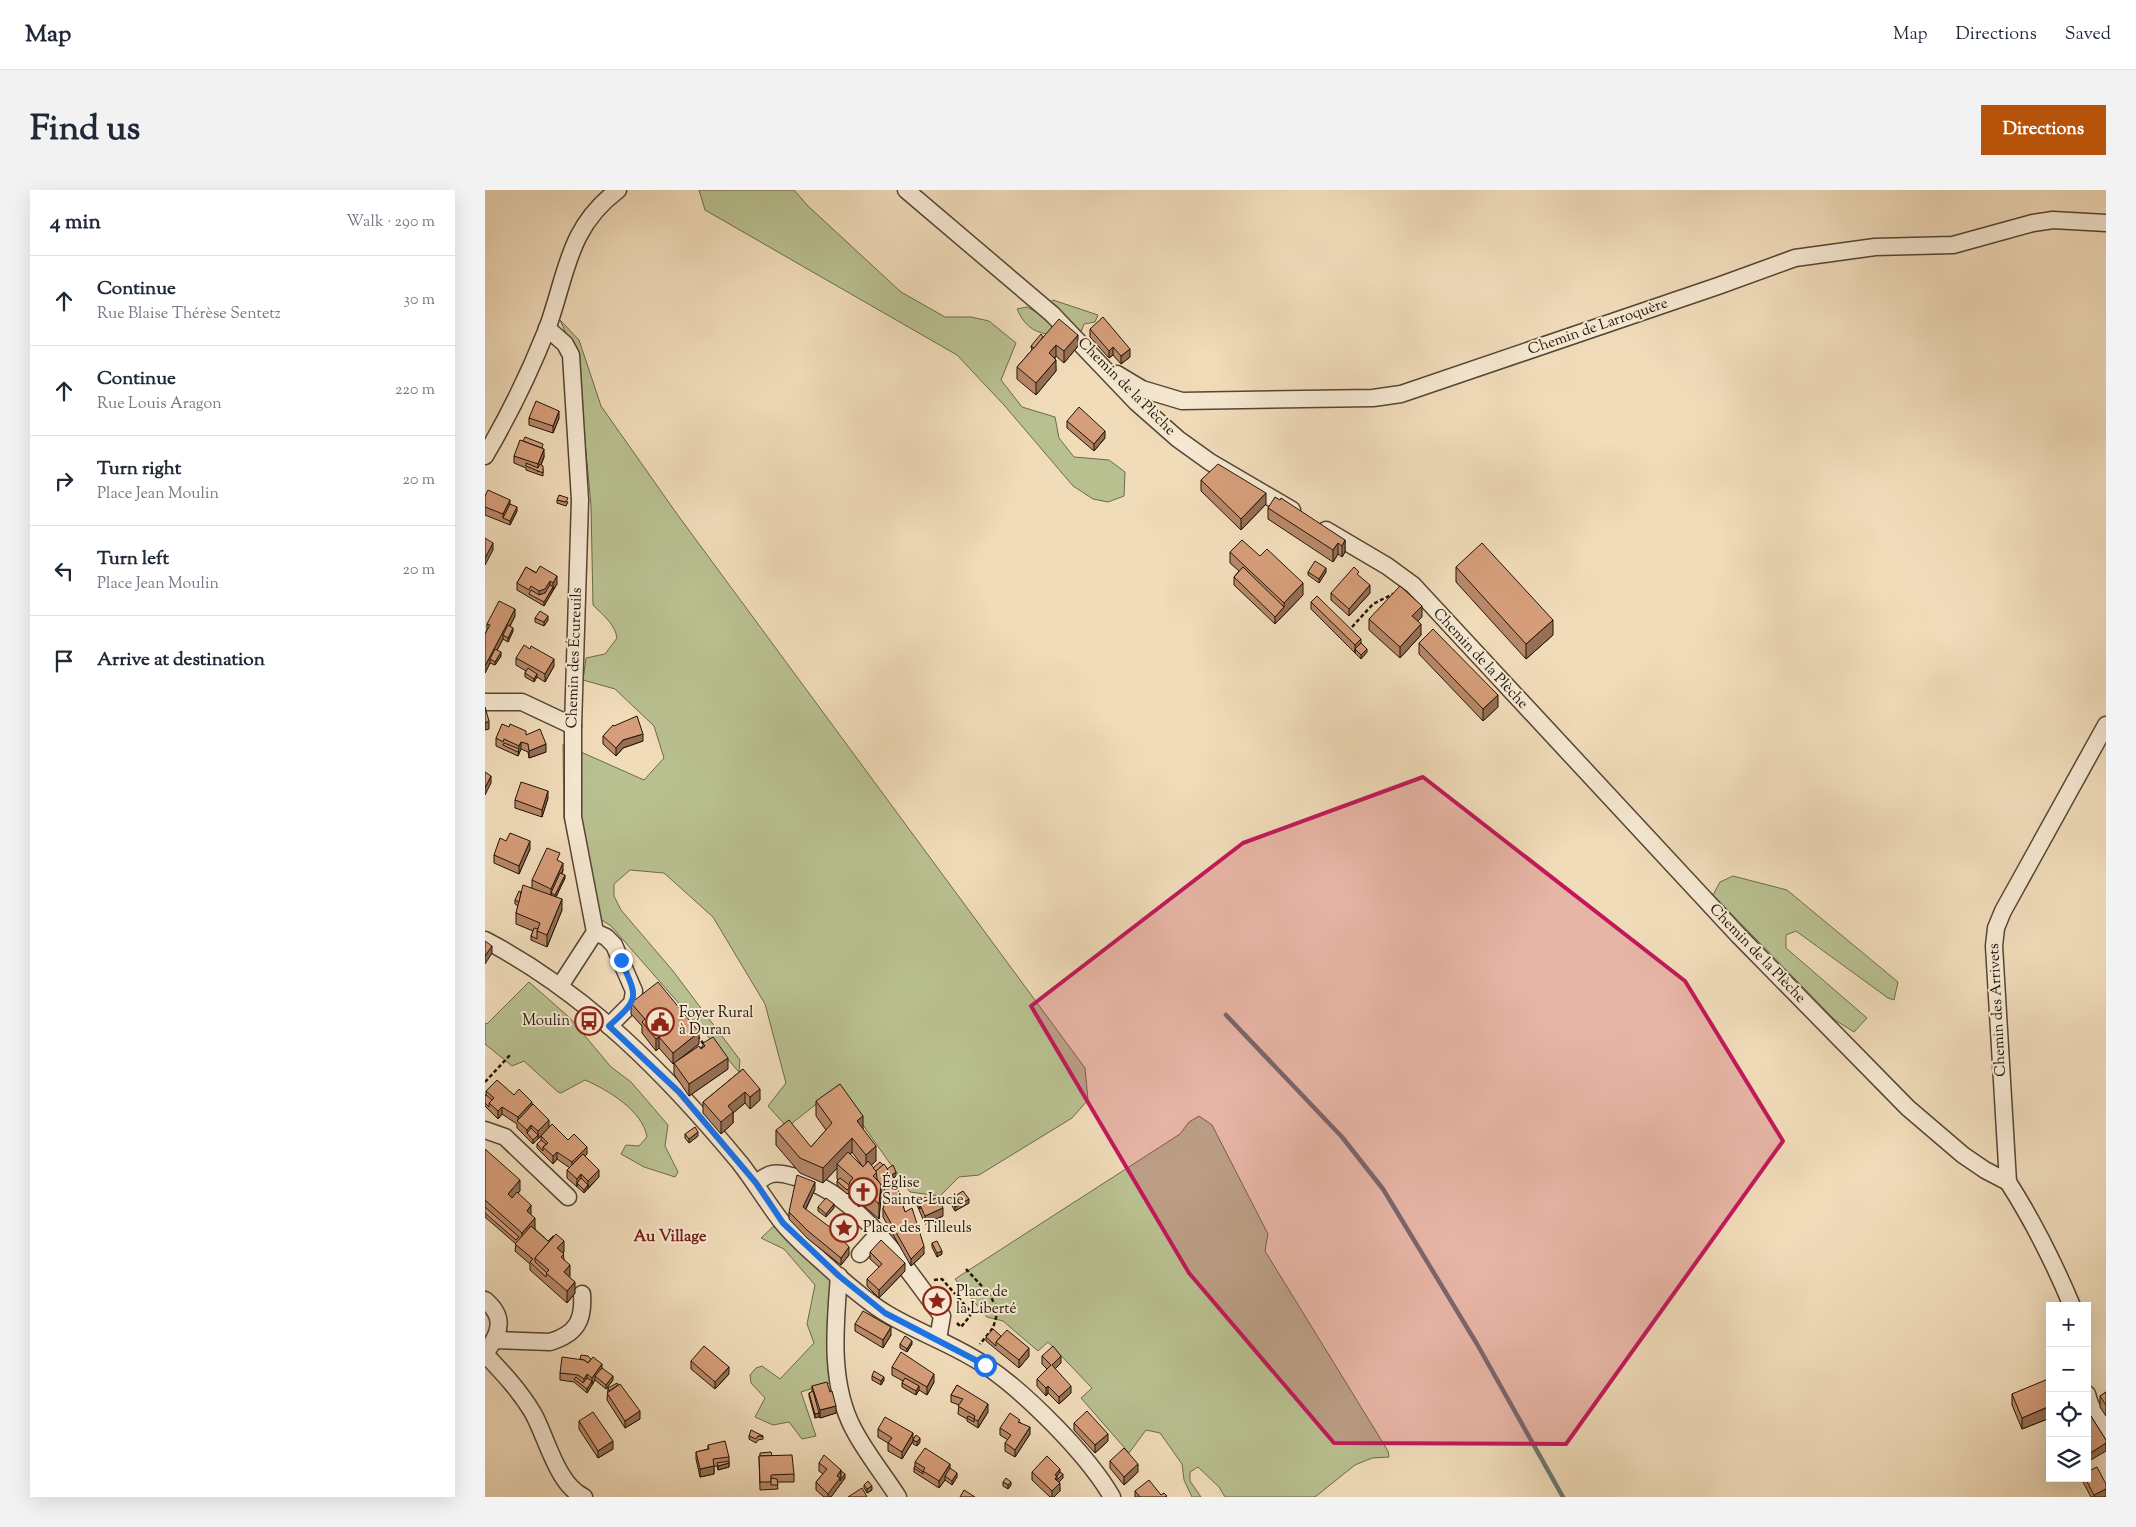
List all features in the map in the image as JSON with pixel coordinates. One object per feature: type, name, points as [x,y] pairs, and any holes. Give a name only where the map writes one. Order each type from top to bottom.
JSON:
[{"type":"street","points":[[485,456],[501,427],[547,328],[573,245],[588,219],[607,198],[618,190]]},
{"type":"street","name":"Chemin de la Plèche","points":[[906,190],[1053,314],[1136,402],[1178,439],[1210,462],[1387,566],[1413,585],[1739,936],[1908,1108],[1963,1155],[2007,1182]]},
{"type":"street","name":"Chemin de Larroquère","points":[[1096,361],[1142,389],[1182,401],[1373,398],[1401,394],[1795,258],[1856,249],[1953,245],[2033,223],[2053,220],[2106,223]]},
{"type":"street","name":"Chemin des Écureuils","points":[[547,328],[565,344],[571,355],[580,500],[573,726],[573,818],[595,932]]},
{"type":"street","points":[[485,702],[522,702],[573,726]]},
{"type":"street","name":"Chemin des Arrivets","points":[[2007,1182],[1993,946],[1996,928],[2003,911],[2106,725]]},
{"type":"street","points":[[560,986],[595,932],[606,937],[614,945],[634,991],[632,1003],[609,1026]]},
{"type":"street","points":[[485,940],[560,986],[609,1026],[679,1092],[756,1183],[783,1223],[839,1276],[885,1313],[985,1365],[1007,1382],[1091,1465],[1112,1497]]},
{"type":"street","points":[[485,1130],[505,1137],[568,1196]]},
{"type":"street","points":[[756,1183],[772,1174],[800,1178],[835,1194],[879,1234],[941,1316],[937,1339]]},
{"type":"street","points":[[2007,1182],[2020,1201],[2055,1266],[2070,1302]]},
{"type":"street","points":[[860,1254],[879,1234]]},
{"type":"street","points":[[839,1276],[834,1335],[843,1402],[853,1430],[898,1497]]},
{"type":"street","points":[[488,1349],[556,1340],[573,1330],[581,1321],[583,1310],[582,1294]]},
{"type":"street","points":[[485,1300],[495,1308],[499,1317],[499,1326],[488,1349]]},
{"type":"street","points":[[488,1349],[533,1414],[563,1477],[575,1495]]},
{"type":"street","points":[[2091,1406],[2106,1432]]},
{"type":"path","points":[[1352,627],[1373,604],[1413,585]]},
{"type":"path","points":[[691,1029],[704,1046],[694,1055]]},
{"type":"path","points":[[485,1082],[511,1054]]},
{"type":"path","points":[[966,1269],[990,1296],[998,1311],[993,1328],[969,1356]]},
{"type":"path","points":[[915,1280],[938,1279],[944,1281],[969,1311],[970,1316],[961,1326]]},
{"type":"highlighted area","points":[[1423,777],[1685,981],[1783,1141],[1566,1444],[1334,1443],[1189,1273],[1031,1006],[1243,843]]},
{"type":"green space","points":[[699,190],[794,190],[808,206],[901,292],[945,317],[971,317],[989,321],[1016,343],[1001,380],[1022,407],[1055,417],[1059,438],[1074,457],[1109,460],[1125,472],[1124,496],[1108,502],[1093,499],[1073,486],[1004,405],[957,355],[705,210]]},
{"type":"green space","points":[[1053,300],[1098,315],[1095,322],[1084,324],[1081,332],[1055,324],[1047,334],[1029,326],[1022,319],[1017,309],[1027,307],[1036,312]]},
{"type":"green space","points":[[560,320],[579,340],[601,406],[677,514],[1085,1068],[1088,1100],[1072,1118],[979,1175],[959,1177],[940,1196],[910,1192],[837,1088],[787,1127],[768,1106],[786,1083],[765,1004],[713,917],[664,873],[630,870],[614,884],[614,896],[621,910],[673,971],[740,1060],[739,1072],[611,926],[585,909],[564,818],[563,744],[644,780],[664,758],[654,726],[615,689],[583,680],[586,658],[605,654],[617,638],[611,624],[593,605],[591,505],[577,358]]},
{"type":"green space","points":[[1733,876],[1787,890],[1898,982],[1894,1000],[1888,998],[1796,931],[1786,935],[1786,948],[1867,1018],[1854,1032],[1835,1020],[1713,895],[1720,882]]},
{"type":"green space","points":[[529,982],[570,1018],[611,1067],[631,1082],[668,1125],[665,1146],[678,1172],[675,1177],[644,1167],[621,1154],[626,1145],[639,1146],[647,1137],[639,1119],[623,1102],[604,1089],[585,1080],[561,1093],[558,1092],[524,1061],[512,1066],[485,1044],[485,1023],[487,1024]]},
{"type":"green space","points":[[1199,1116],[1212,1125],[1268,1234],[1265,1251],[1388,1451],[1389,1457],[1372,1458],[1355,1465],[1315,1497],[1225,1497],[1219,1487],[1198,1467],[1190,1472],[1190,1481],[1201,1497],[1192,1497],[1184,1480],[1182,1464],[1160,1433],[1146,1430],[1129,1453],[1081,1398],[1092,1388],[1048,1342],[1038,1351],[1003,1321],[987,1317],[955,1279],[1180,1134],[1189,1122]]},
{"type":"green space","points":[[777,1223],[834,1280],[833,1382],[801,1392],[816,1436],[802,1439],[789,1422],[773,1425],[755,1417],[765,1398],[751,1383],[750,1375],[756,1368],[762,1366],[780,1379],[814,1343],[807,1324],[815,1285],[784,1249],[761,1238]]},
{"type":"building","points":[[1103,317],[1130,349],[1121,356],[1113,347],[1109,351],[1090,329]]},
{"type":"building","points":[[1059,319],[1078,335],[1064,351],[1056,345],[1049,353],[1056,360],[1036,383],[1017,367]]},
{"type":"building","points":[[1041,334],[1043,337],[1034,348],[1031,346]]},
{"type":"building","points":[[536,401],[559,411],[553,426],[529,418]]},
{"type":"building","points":[[1079,407],[1105,431],[1094,444],[1067,421]]},
{"type":"building","points":[[525,437],[543,444],[542,448],[523,441]]},
{"type":"building","points":[[520,440],[544,449],[538,464],[514,456]]},
{"type":"building","points":[[526,463],[538,468],[540,464],[543,466],[543,473],[526,466]]},
{"type":"building","points":[[1218,464],[1266,493],[1241,519],[1201,480]]},
{"type":"building","points":[[488,490],[510,500],[503,514],[485,507],[485,496]]},
{"type":"building","points":[[559,495],[568,498],[566,502],[557,500]]},
{"type":"building","points":[[1275,497],[1280,500],[1281,498],[1345,540],[1342,546],[1338,543],[1333,550],[1268,508]]},
{"type":"building","points":[[510,504],[517,507],[510,521],[503,518]]},
{"type":"building","points":[[485,538],[493,543],[485,558]]},
{"type":"building","points":[[1242,540],[1260,556],[1267,549],[1303,583],[1284,603],[1230,552]]},
{"type":"building","points":[[1482,543],[1553,620],[1526,644],[1456,567]]},
{"type":"building","points":[[1315,561],[1326,568],[1319,579],[1308,572]]},
{"type":"building","points":[[540,566],[557,576],[553,583],[550,581],[545,589],[539,591],[531,586],[529,590],[517,583],[526,567],[536,573]]},
{"type":"building","points":[[1243,567],[1284,607],[1275,617],[1234,577]]},
{"type":"building","points":[[1354,567],[1359,572],[1357,574],[1370,585],[1349,609],[1331,593]]},
{"type":"building","points":[[550,585],[553,587],[544,602],[529,594],[531,590],[539,595],[545,593]]},
{"type":"building","points":[[1400,586],[1422,606],[1412,616],[1421,624],[1400,647],[1369,619]]},
{"type":"building","points":[[1317,596],[1361,639],[1355,645],[1311,602]]},
{"type":"building","points":[[499,601],[515,609],[485,666],[485,634],[490,625],[487,624]]},
{"type":"building","points":[[540,611],[548,616],[544,622],[535,618]]},
{"type":"building","points":[[508,625],[513,628],[508,638],[503,635]]},
{"type":"building","points":[[1433,629],[1498,695],[1483,709],[1419,643]]},
{"type":"building","points":[[1361,643],[1367,649],[1361,655],[1355,649]]},
{"type":"building","points":[[524,645],[530,649],[531,646],[554,659],[545,674],[516,658]]},
{"type":"building","points":[[495,649],[501,652],[495,662],[490,659]]},
{"type":"building","points":[[528,668],[537,674],[534,679],[525,673]]},
{"type":"building","points":[[485,707],[489,721],[485,723]]},
{"type":"building","points":[[637,716],[643,734],[623,740],[616,748],[603,736],[613,725]]},
{"type":"building","points":[[502,724],[509,727],[510,724],[526,731],[526,735],[540,729],[546,744],[529,751],[528,744],[521,742],[519,746],[504,739],[503,742],[496,738]]},
{"type":"building","points":[[504,743],[519,749],[518,752],[503,745]]},
{"type":"building","points":[[485,772],[491,776],[485,788]]},
{"type":"building","points":[[521,782],[548,791],[542,810],[515,800]]},
{"type":"building","points":[[510,833],[530,841],[519,866],[494,855],[500,838],[506,841]]},
{"type":"building","points":[[547,848],[560,853],[557,860],[563,863],[551,889],[532,880]]},
{"type":"building","points":[[560,873],[565,875],[555,895],[551,893]]},
{"type":"building","points":[[523,885],[562,899],[547,935],[537,931],[540,923],[516,913]]},
{"type":"building","points":[[519,891],[521,892],[519,902],[515,900]]},
{"type":"building","points":[[534,928],[538,929],[537,939],[531,936]]},
{"type":"building","points":[[485,941],[492,946],[485,956]]},
{"type":"building","name":"Foyer Rural à Duran","points":[[658,982],[699,1032],[673,1053],[659,1037],[656,1039],[642,1022],[645,1019],[631,1003]]},
{"type":"building","points":[[713,1037],[728,1058],[689,1084],[674,1063],[699,1046],[701,1049],[705,1046],[703,1043]]},
{"type":"building","points":[[743,1069],[760,1089],[750,1097],[745,1092],[728,1106],[733,1112],[721,1122],[703,1102]]},
{"type":"building","points":[[497,1080],[514,1095],[519,1089],[532,1102],[518,1117],[502,1107],[498,1111],[489,1103],[494,1098],[486,1091]]},
{"type":"building","points":[[840,1084],[863,1116],[857,1121],[876,1146],[866,1155],[852,1138],[823,1168],[800,1158],[776,1130],[789,1120],[811,1147],[832,1123],[816,1101]]},
{"type":"building","points":[[486,1095],[492,1100],[489,1103],[489,1107],[485,1103]]},
{"type":"building","points":[[533,1104],[549,1120],[538,1131],[531,1125],[527,1130],[517,1121]]},
{"type":"building","points":[[552,1124],[568,1140],[574,1134],[587,1147],[572,1162],[557,1152],[553,1156],[543,1147],[548,1143],[541,1136]]},
{"type":"building","points":[[695,1127],[698,1132],[689,1139],[685,1134]]},
{"type":"building","points":[[531,1128],[538,1135],[533,1140],[527,1133]]},
{"type":"building","points":[[541,1140],[546,1144],[543,1147],[543,1151],[537,1144]]},
{"type":"building","points":[[485,1149],[520,1180],[508,1194],[512,1198],[517,1192],[531,1205],[527,1211],[535,1218],[522,1233],[485,1200]]},
{"type":"building","points":[[848,1152],[863,1167],[868,1161],[877,1172],[873,1176],[881,1184],[879,1204],[865,1192],[867,1189],[864,1187],[859,1192],[849,1183],[853,1178],[837,1164]]},
{"type":"building","points":[[583,1154],[599,1170],[588,1181],[581,1174],[577,1179],[567,1170]]},
{"type":"building","points":[[880,1162],[883,1165],[876,1171],[873,1168]]},
{"type":"building","points":[[884,1164],[899,1185],[897,1186],[905,1212],[912,1208],[924,1246],[911,1259],[883,1209],[887,1193],[877,1179],[876,1171]]},
{"type":"building","points":[[893,1165],[896,1172],[892,1175],[887,1169]]},
{"type":"building","points":[[797,1175],[815,1182],[803,1207],[835,1231],[849,1247],[841,1258],[808,1231],[789,1212]]},
{"type":"building","points":[[581,1178],[588,1185],[584,1190],[577,1183]]},
{"type":"building","points":[[840,1178],[849,1185],[847,1190],[837,1181]]},
{"type":"building","points":[[963,1191],[969,1199],[955,1207],[950,1199]]},
{"type":"building","points":[[926,1197],[928,1201],[937,1198],[920,1205],[920,1209],[917,1201]]},
{"type":"building","points":[[938,1197],[943,1208],[925,1216],[920,1205]]},
{"type":"building","points":[[826,1198],[834,1204],[826,1214],[818,1207]]},
{"type":"building","points":[[485,1207],[519,1237],[516,1240],[485,1213]]},
{"type":"building","points":[[531,1226],[548,1241],[554,1236],[535,1258],[535,1262],[547,1273],[546,1277],[530,1262],[533,1259],[515,1244]]},
{"type":"building","points":[[556,1234],[564,1241],[557,1248],[564,1254],[561,1257],[570,1265],[564,1272],[575,1282],[567,1291],[546,1273],[549,1270],[535,1258]]},
{"type":"building","points":[[881,1240],[905,1263],[879,1290],[867,1279],[882,1264],[870,1252]]},
{"type":"building","points":[[937,1241],[942,1251],[937,1253],[932,1243]]},
{"type":"building","points":[[863,1311],[891,1327],[883,1340],[855,1324]]},
{"type":"building","points":[[993,1329],[1001,1336],[996,1342],[996,1346],[986,1337]]},
{"type":"building","points":[[1007,1330],[1029,1348],[1019,1360],[996,1342]]},
{"type":"building","points":[[905,1336],[912,1341],[907,1349],[900,1344]]},
{"type":"building","points":[[704,1346],[729,1367],[715,1382],[691,1361]]},
{"type":"building","points":[[1053,1346],[1061,1356],[1052,1365],[1071,1386],[1059,1397],[1048,1386],[1046,1388],[1037,1379],[1051,1365],[1042,1356]]},
{"type":"building","points":[[901,1352],[934,1374],[927,1387],[892,1367]]},
{"type":"building","points":[[581,1355],[588,1356],[591,1359],[588,1363],[580,1359]]},
{"type":"building","points":[[562,1357],[584,1360],[588,1363],[593,1357],[602,1364],[592,1378],[587,1374],[584,1379],[578,1375],[560,1373]]},
{"type":"building","points":[[602,1368],[613,1376],[606,1385],[595,1376]]},
{"type":"building","points":[[874,1371],[884,1377],[881,1381],[872,1376]]},
{"type":"building","points":[[576,1377],[583,1383],[587,1378],[592,1381],[587,1389],[574,1379]]},
{"type":"building","points":[[905,1378],[919,1386],[916,1391],[902,1383]]},
{"type":"building","points":[[2046,1380],[2046,1408],[2022,1418],[2012,1394]]},
{"type":"building","points":[[827,1382],[830,1392],[832,1391],[836,1406],[820,1410],[812,1386]]},
{"type":"building","points":[[617,1383],[618,1385],[609,1391],[608,1388]]},
{"type":"building","points":[[620,1384],[640,1411],[625,1421],[607,1393]]},
{"type":"building","points":[[957,1385],[988,1404],[978,1421],[974,1419],[975,1416],[958,1406],[963,1399],[951,1395]]},
{"type":"building","points":[[813,1391],[819,1413],[815,1414],[809,1393]]},
{"type":"building","points":[[2106,1392],[2106,1405],[2100,1396]]},
{"type":"building","points":[[1087,1411],[1108,1434],[1095,1445],[1074,1423]]},
{"type":"building","points":[[593,1412],[613,1441],[598,1451],[579,1421]]},
{"type":"building","points":[[1010,1413],[1020,1420],[1018,1422],[1030,1427],[1015,1450],[1005,1443],[1011,1435],[1000,1428]]},
{"type":"building","points":[[968,1416],[974,1419],[974,1422],[967,1418]]},
{"type":"building","points":[[2091,1416],[2106,1440],[2106,1443],[2091,1453]]},
{"type":"building","points":[[885,1417],[913,1433],[902,1452],[888,1443],[892,1438],[878,1429]]},
{"type":"building","points":[[751,1430],[763,1436],[758,1436],[756,1439],[749,1436]]},
{"type":"building","points":[[916,1435],[920,1438],[917,1442],[913,1440]]},
{"type":"building","points":[[725,1441],[729,1457],[713,1459],[714,1466],[700,1469],[696,1452],[709,1449],[708,1445]]},
{"type":"building","points":[[925,1448],[950,1464],[939,1481],[923,1471],[925,1468],[915,1462]]},
{"type":"building","points":[[1124,1448],[1138,1464],[1124,1477],[1110,1461]]},
{"type":"building","points":[[771,1452],[772,1456],[760,1456],[760,1453]]},
{"type":"building","points":[[792,1455],[794,1474],[771,1475],[771,1482],[760,1482],[759,1456]]},
{"type":"building","points":[[824,1455],[841,1470],[837,1476],[840,1478],[828,1494],[816,1482],[827,1469],[819,1463]]},
{"type":"building","points":[[1047,1456],[1060,1469],[1055,1475],[1057,1476],[1055,1479],[1060,1483],[1052,1491],[1032,1472]]},
{"type":"building","points":[[729,1461],[729,1463],[718,1466],[717,1463]]},
{"type":"building","points":[[915,1466],[923,1472],[923,1474],[914,1468]]},
{"type":"building","points":[[2097,1467],[2106,1484],[2106,1489],[2094,1495],[2087,1482],[2091,1482],[2091,1470]]},
{"type":"building","points":[[950,1468],[957,1473],[952,1481],[945,1476]]},
{"type":"building","points":[[841,1471],[845,1474],[840,1481],[841,1478]]},
{"type":"building","points":[[1060,1472],[1063,1474],[1057,1480],[1057,1476]]},
{"type":"building","points":[[771,1478],[777,1479],[778,1485],[771,1485]]},
{"type":"building","points":[[1006,1478],[1011,1482],[1008,1485],[1003,1482]]},
{"type":"building","points":[[1149,1480],[1161,1495],[1164,1493],[1167,1496],[1140,1497],[1135,1491]]},
{"type":"building","points":[[868,1481],[872,1486],[867,1489],[864,1485]]},
{"type":"building","points":[[862,1488],[867,1497],[848,1497]]},
{"type":"building","points":[[964,1490],[975,1497],[960,1497]]},
{"type":"waterway","points":[[1226,1015],[1342,1137],[1383,1189],[1477,1344],[1563,1497]]},
{"type":"place","name":"Moulin","points":[[589,1021]]},
{"type":"place","name":"Foyer Rural à Duran","points":[[660,1022]]},
{"type":"place","name":"Église Sainte-Lucie","points":[[863,1192]]},
{"type":"place","name":"Place des Tilleuls","points":[[844,1228]]},
{"type":"place","name":"Place de la Liberté","points":[[937,1301]]},
{"type":"district","name":"Au Village","points":[[670,1237]]},
{"type":"route","points":[[621,960],[634,991],[634,997],[628,1008],[609,1026],[679,1092],[756,1183],[783,1223],[863,1298],[885,1313],[985,1365]]}]
